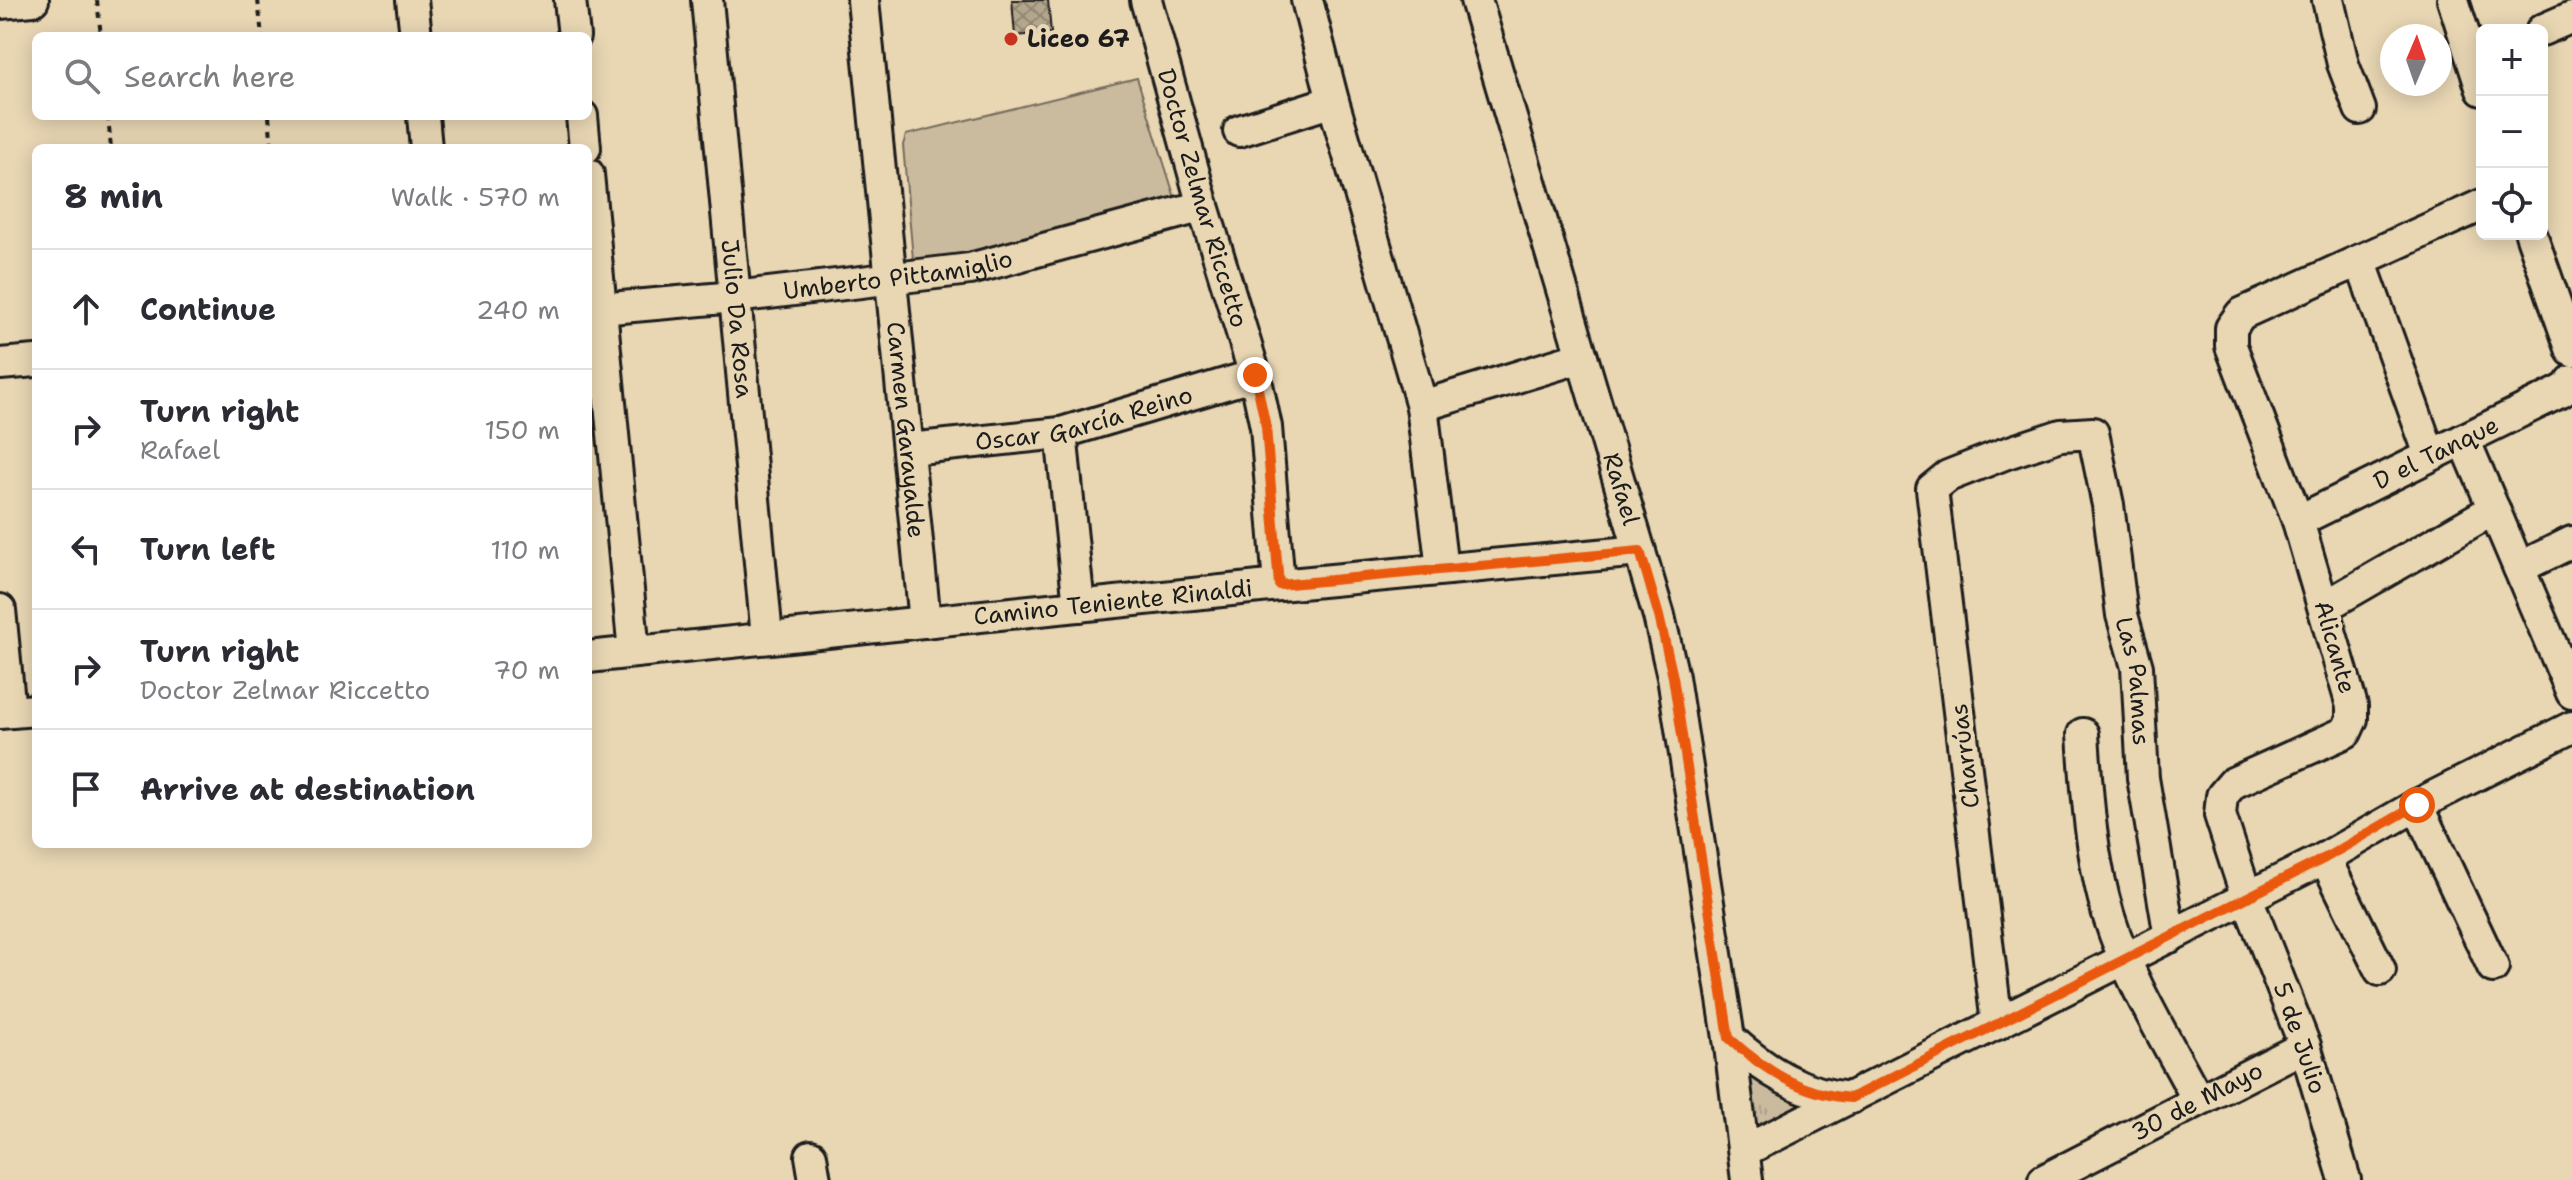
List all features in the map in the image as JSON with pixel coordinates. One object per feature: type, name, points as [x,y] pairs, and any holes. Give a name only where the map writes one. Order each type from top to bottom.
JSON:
[{"type":"street","points":[[0,3],[33,0]]},
{"type":"street","points":[[412,0],[416,32]]},
{"type":"street","points":[[570,0],[574,32]]},
{"type":"street","name":"Julio Da Rosa","points":[[707,0],[767,637]]},
{"type":"street","name":"Carmen Garayalde","points":[[863,0],[925,622]]},
{"type":"street","name":"Doctor Zelmar Riccetto","points":[[1146,0],[1203,206],[1255,375],[1266,427],[1279,585]]},
{"type":"street","points":[[1307,0],[1333,101],[1422,406],[1442,569]]},
{"type":"street","name":"Rafael","points":[[1476,0],[1659,616],[1673,677],[1746,1165]]},
{"type":"street","points":[[2328,0],[2343,64],[2360,109]]},
{"type":"street","points":[[2453,0],[2476,62]]},
{"type":"street","points":[[2548,27],[2572,17]]},
{"type":"street","points":[[1239,131],[1333,101]]},
{"type":"street","points":[[423,120],[426,144]]},
{"type":"street","points":[[582,120],[585,144]]},
{"type":"street","name":"Umberto Pittamiglio","points":[[595,310],[970,269],[1203,206]]},
{"type":"street","points":[[2430,455],[2360,260],[2476,208]]},
{"type":"street","points":[[2533,240],[2572,351]]},
{"type":"street","points":[[592,252],[595,310],[634,652]]},
{"type":"street","name":"Alicante","points":[[2247,898],[2220,815],[2222,796],[2233,783],[2346,732],[2352,719],[2352,706],[2298,521],[2231,346],[2231,328],[2241,314],[2360,260]]},
{"type":"street","points":[[1422,406],[1582,357]]},
{"type":"street","points":[[0,364],[32,361]]},
{"type":"street","name":"Oscar García Reino","points":[[909,449],[1061,433],[1255,375]]},
{"type":"street","name":"D el Tanque","points":[[2298,521],[2560,392],[2572,381]]},
{"type":"street","points":[[1061,433],[1079,606]]},
{"type":"street","name":"Charrúas","points":[[1997,1024],[1932,489],[1948,476],[2004,454],[2061,435],[2086,433]]},
{"type":"street","name":"Las Palmas","points":[[2086,433],[2093,433],[2098,452],[2122,615],[2137,667],[2143,778],[2170,937]]},
{"type":"street","points":[[2464,439],[2572,693]]},
{"type":"street","points":[[2324,607],[2494,509]]},
{"type":"street","points":[[2519,568],[2572,542]]},
{"type":"street","name":"Camino Teniente Rinaldi","points":[[592,657],[1640,551]]},
{"type":"street","points":[[0,610],[15,711]]},
{"type":"street","points":[[2083,734],[2086,788],[2097,866],[2109,916],[2125,959],[2198,1100]]},
{"type":"street","points":[[1746,1165],[1851,1098],[2325,858],[2417,805],[2569,737]]},
{"type":"street","points":[[2417,805],[2493,967]]},
{"type":"street","points":[[2325,858],[2380,970]]},
{"type":"street","name":"5 de Julio","points":[[2247,898],[2305,1046],[2345,1180]]},
{"type":"street","points":[[1729,1038],[1754,1060],[1809,1091],[1829,1097],[1851,1098]]},
{"type":"street","name":"30 de Mayo","points":[[2044,1180],[2305,1046]]},
{"type":"path","points":[[97,0],[101,32]]},
{"type":"path","points":[[258,0],[262,32]]},
{"type":"path","points":[[108,120],[111,144]]},
{"type":"path","points":[[269,120],[272,144]]},
{"type":"green space","points":[[1137,78],[1175,198],[970,255],[913,259],[903,145],[906,135]]},
{"type":"green space","points":[[1748,1070],[1808,1102],[1753,1133]]},
{"type":"building","points":[[1012,0],[1048,0],[1051,33],[1015,36]]},
{"type":"place","name":"Liceo 67","points":[[1011,39]]},
{"type":"route","points":[[1255,375],[1266,427],[1279,585],[1640,551],[1673,677],[1729,1038],[1754,1060],[1809,1091],[1829,1097],[1851,1098],[2325,858],[2417,805]]}]
